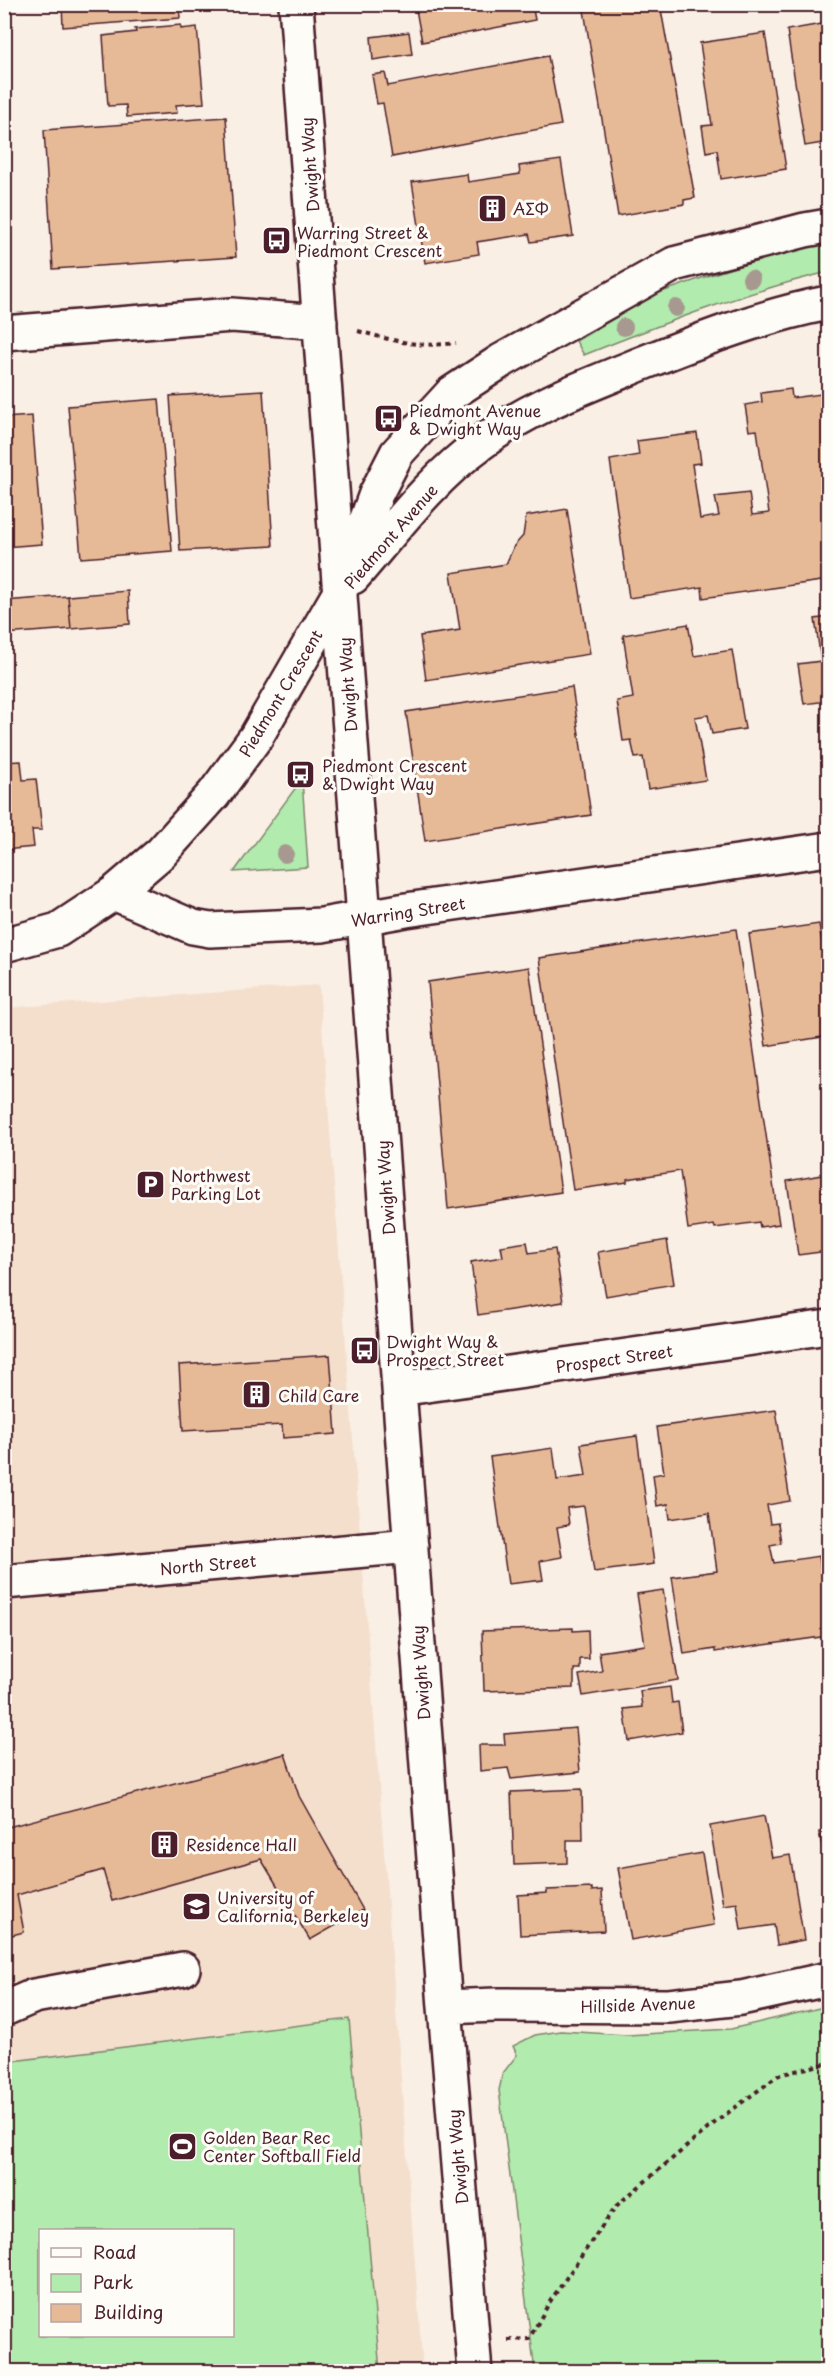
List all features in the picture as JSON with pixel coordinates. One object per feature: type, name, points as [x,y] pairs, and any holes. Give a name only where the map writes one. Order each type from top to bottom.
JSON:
[{"type":"street","name":"Dwight Way","points":[[296,4],[445,2007],[474,2357]]},
{"type":"street","name":"Piedmont Avenue","points":[[340,592],[376,494],[397,453],[452,393],[501,361],[674,264],[828,226]]},
{"type":"street","name":"Piedmont Avenue","points":[[340,592],[444,474],[481,442],[555,398],[679,348],[792,310],[828,303]]},
{"type":"street","points":[[4,333],[232,315],[320,322]]},
{"type":"street","name":"Piedmont Crescent","points":[[114,893],[161,853],[214,794],[256,737],[340,592]]},
{"type":"street","name":"Warring Street","points":[[114,893],[193,927],[210,930],[322,925],[406,910],[828,849]]},
{"type":"street","points":[[4,945],[58,930],[114,893]]},
{"type":"street","name":"Prospect Street","points":[[399,1389],[828,1327]]},
{"type":"street","name":"North Street","points":[[4,1582],[411,1546]]},
{"type":"street","points":[[4,2009],[34,1996],[183,1969]]},
{"type":"street","name":"Hillside Avenue","points":[[445,2007],[669,2006],[741,1998],[828,1979]]},
{"type":"path","points":[[320,322],[402,344],[434,346],[464,343]]},
{"type":"path","points":[[474,2357],[530,2339],[549,2303],[616,2206],[717,2121],[779,2075],[828,2063]]},
{"type":"shaded area","name":"University of California, Berkeley","points":[[319,985],[423,2371],[5,2372],[5,1008]]},
{"type":"green space","points":[[828,239],[828,272],[705,309],[584,355],[576,341],[653,295]]},
{"type":"green space","points":[[302,779],[308,867],[234,872]]},
{"type":"green space","points":[[828,2006],[828,2371],[535,2371],[499,2090],[503,2073],[517,2055],[513,2046],[535,2035],[561,2031],[627,2035],[731,2029]]},
{"type":"green space","name":"Golden Bear Rec Center Softball Field","points":[[349,2019],[380,2371],[5,2371],[5,2062]]},
{"type":"building","points":[[62,4],[179,4],[180,18],[63,27]]},
{"type":"building","points":[[415,4],[532,4],[535,20],[422,42]]},
{"type":"building","points":[[583,4],[660,4],[695,198],[684,200],[684,204],[618,216]]},
{"type":"building","points":[[828,23],[828,142],[805,146],[787,30]]},
{"type":"building","points":[[181,25],[181,29],[197,27],[204,103],[176,105],[177,113],[127,117],[126,105],[108,106],[103,36],[136,32],[135,29]]},
{"type":"building","points":[[409,32],[412,54],[373,60],[371,37]]},
{"type":"building","points":[[765,33],[786,169],[721,179],[717,150],[706,152],[702,126],[712,125],[700,43]]},
{"type":"building","points":[[548,56],[561,125],[392,157],[383,103],[377,104],[372,75],[385,73],[388,86]]},
{"type":"building","points":[[226,117],[236,257],[53,269],[44,130]]},
{"type":"building","name":"ΑΣΦ","points":[[561,160],[573,236],[531,242],[529,234],[477,242],[479,254],[425,263],[412,182],[467,174],[468,182],[520,174],[519,166]]},
{"type":"building","points":[[791,389],[792,398],[828,393],[828,580],[703,598],[702,587],[629,598],[610,460],[639,455],[637,441],[697,433],[701,463],[692,464],[700,519],[719,516],[715,497],[749,493],[752,515],[769,513],[757,430],[749,431],[745,405],[762,402],[761,393]]},
{"type":"building","points":[[263,390],[273,546],[180,551],[170,396]]},
{"type":"building","points":[[159,399],[172,551],[81,558],[68,406]]},
{"type":"building","points":[[32,416],[42,544],[4,547],[4,418]]},
{"type":"building","points":[[567,509],[590,654],[426,680],[420,636],[460,630],[451,573],[506,564],[514,546],[523,536],[526,516]]},
{"type":"building","points":[[128,591],[130,624],[71,629],[68,596]]},
{"type":"building","points":[[68,596],[71,629],[4,634],[4,601]]},
{"type":"building","points":[[828,617],[828,713],[827,701],[804,704],[798,664],[821,661],[815,619]]},
{"type":"building","points":[[688,624],[694,656],[732,650],[745,729],[712,734],[708,715],[695,717],[706,780],[648,789],[643,757],[635,758],[631,740],[623,741],[617,701],[633,698],[623,635]]},
{"type":"building","points":[[572,687],[591,815],[425,841],[406,712]]},
{"type":"building","points":[[21,761],[23,780],[36,779],[42,830],[32,830],[34,847],[4,850],[4,762]]},
{"type":"building","points":[[819,924],[828,987],[828,1036],[766,1046],[749,934]]},
{"type":"building","points":[[736,929],[779,1224],[760,1227],[759,1222],[688,1229],[680,1171],[573,1190],[539,958]]},
{"type":"building","points":[[529,967],[561,1192],[448,1209],[428,982]]},
{"type":"building","points":[[828,1174],[828,1251],[798,1255],[787,1181]]},
{"type":"building","points":[[667,1240],[674,1284],[606,1296],[598,1252]]},
{"type":"building","points":[[527,1242],[529,1253],[555,1249],[563,1302],[478,1315],[471,1262],[503,1257],[501,1246]]},
{"type":"building","name":"Child Care","points":[[330,1355],[336,1434],[283,1438],[282,1425],[183,1431],[179,1365]]},
{"type":"building","points":[[776,1410],[790,1501],[767,1505],[770,1524],[778,1523],[781,1543],[770,1545],[774,1563],[819,1556],[823,1587],[828,1587],[828,1636],[715,1652],[715,1649],[684,1654],[672,1577],[717,1571],[709,1513],[670,1519],[668,1504],[657,1506],[653,1475],[664,1473],[657,1427]]},
{"type":"building","points":[[637,1436],[654,1564],[594,1572],[584,1506],[567,1508],[569,1525],[557,1527],[562,1557],[540,1561],[543,1580],[508,1584],[490,1457],[553,1448],[557,1480],[586,1476],[581,1444]]},
{"type":"building","points":[[663,1590],[678,1680],[583,1696],[579,1675],[602,1671],[599,1652],[645,1645],[637,1594]]},
{"type":"building","points":[[573,1628],[573,1631],[588,1630],[589,1659],[580,1659],[580,1669],[574,1669],[574,1688],[484,1691],[482,1631]]},
{"type":"building","points":[[670,1687],[672,1703],[678,1702],[682,1732],[629,1741],[624,1709],[642,1707],[640,1691]]},
{"type":"building","points":[[576,1728],[580,1772],[511,1779],[508,1768],[480,1771],[479,1745],[505,1745],[504,1734]]},
{"type":"building","name":"Residence Hall","points":[[285,1754],[299,1796],[363,1910],[310,1940],[261,1859],[112,1901],[103,1870],[17,1895],[24,1932],[4,1937],[4,1828]]},
{"type":"building","points":[[582,1789],[583,1840],[567,1840],[567,1863],[514,1865],[511,1792]]},
{"type":"building","points":[[764,1816],[772,1858],[790,1855],[804,1940],[777,1945],[774,1925],[741,1930],[737,1903],[723,1905],[710,1826]]},
{"type":"building","points":[[828,1831],[828,1870],[827,1870],[819,1832]]},
{"type":"building","points":[[702,1853],[714,1925],[631,1940],[618,1868]]},
{"type":"building","points":[[592,1888],[592,1891],[602,1890],[604,1931],[520,1935],[518,1895],[547,1893],[547,1890]]},
{"type":"place","name":"ΑΣΦ","points":[[492,208]]},
{"type":"place","name":"Warring Street & Piedmont Crescent","points":[[276,241]]},
{"type":"place","name":"Piedmont Avenue & Dwight Way","points":[[388,419]]},
{"type":"place","name":"Piedmont Crescent & Dwight Way","points":[[301,774]]},
{"type":"place","name":"Northwest Parking Lot","points":[[150,1184]]},
{"type":"place","name":"Dwight Way & Prospect Street","points":[[365,1350]]},
{"type":"place","name":"Child Care","points":[[257,1395]]},
{"type":"place","name":"Residence Hall","points":[[165,1844]]},
{"type":"place","name":"University of California, Berkeley","points":[[196,1906]]},
{"type":"place","name":"Golden Bear Rec Center Softball Field","points":[[182,2146]]}]
